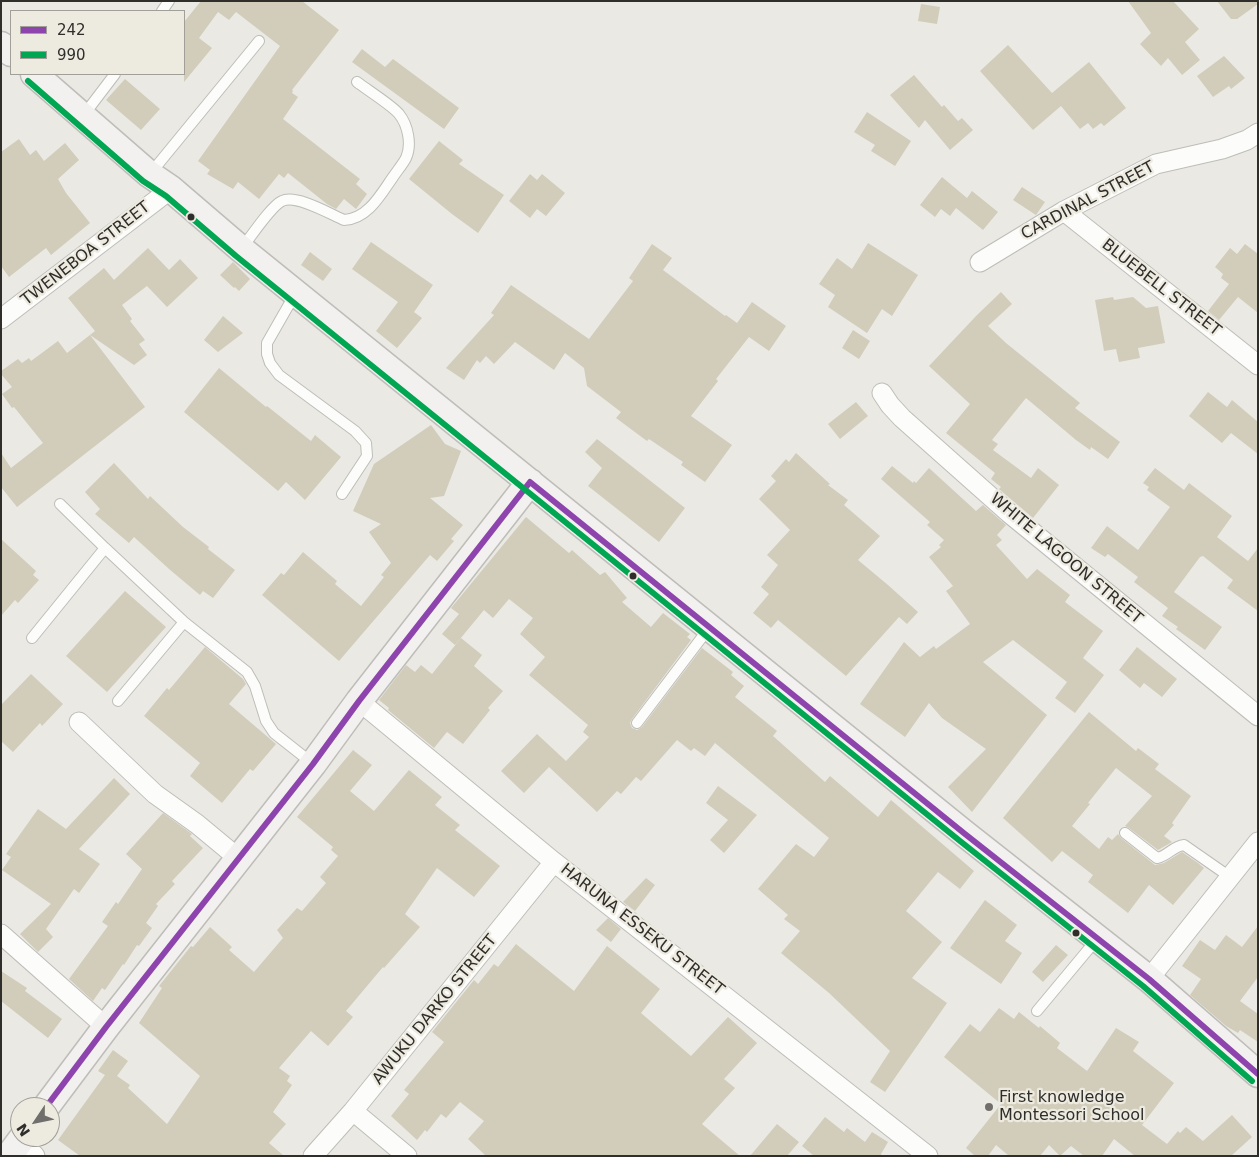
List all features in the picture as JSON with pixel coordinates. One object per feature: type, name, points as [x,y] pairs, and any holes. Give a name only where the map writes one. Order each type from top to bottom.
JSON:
[{"type":"street","points":[[1,44],[10,53]]},
{"type":"street","points":[[35,75],[149,174],[171,189],[241,249],[965,834],[1148,979],[1258,1074]]},
{"type":"street","name":"CARDINAL STREET","points":[[980,262],[1064,211],[1156,164],[1222,149],[1247,140],[1258,133]]},
{"type":"street","name":"TWENEBOA STREET","points":[[1,319],[171,189]]},
{"type":"street","name":"BLUEBELL STREET","points":[[1064,211],[1258,364]]},
{"type":"street","name":"WHITE LAGOON STREET","points":[[882,393],[902,418],[1009,513],[1258,716]]},
{"type":"street","points":[[54,1097],[530,482]]},
{"type":"street","name":"HARUNA ESSEKU STREET","points":[[359,701],[554,862],[928,1156]]},
{"type":"street","points":[[79,722],[155,794],[197,824],[238,858]]},
{"type":"street","points":[[1148,979],[1258,842]]},
{"type":"street","name":"AWUKU DARKO STREET","points":[[313,1156],[353,1111],[554,862]]},
{"type":"street","points":[[1,934],[106,1027]]},
{"type":"street","points":[[353,1111],[407,1156]]},
{"type":"lane","points":[[149,174],[259,41]]},
{"type":"lane","points":[[83,117],[114,75]]},
{"type":"lane","points":[[241,249],[273,208],[281,201],[291,199],[306,203],[344,220],[350,220],[365,212],[374,204],[406,157],[409,141],[406,128],[399,114],[357,82]]},
{"type":"lane","points":[[296,293],[267,342],[267,354],[270,363],[279,375],[355,431],[366,443],[367,456],[342,494]]},
{"type":"lane","points":[[60,504],[184,622],[247,672],[255,686],[266,720],[274,733],[313,764]]},
{"type":"lane","points":[[32,638],[105,548]]},
{"type":"lane","points":[[118,701],[184,622]]},
{"type":"lane","points":[[637,723],[710,627]]},
{"type":"lane","points":[[1125,833],[1157,858],[1163,857],[1177,846],[1184,845],[1230,877]]},
{"type":"lane","points":[[1037,1011],[1097,939]]},
{"type":"building","points":[[201,1],[302,1],[339,30],[292,90],[292,93],[298,97],[283,119],[360,179],[356,184],[367,194],[356,209],[344,199],[336,209],[288,173],[284,178],[279,174],[259,199],[238,182],[233,189],[207,174],[210,170],[198,161],[280,46],[236,12],[229,20],[218,12],[199,38],[212,48],[184,82],[185,21]]},
{"type":"building","points":[[1128,1],[1173,1],[1199,29],[1185,42],[1200,60],[1182,75],[1168,58],[1161,66],[1140,44],[1151,33]]},
{"type":"building","points":[[1217,1],[1258,1],[1258,4],[1237,19],[1231,19]]},
{"type":"building","points":[[921,4],[940,7],[937,24],[918,21]]},
{"type":"building","points":[[1008,45],[1052,93],[1089,62],[1126,108],[1104,126],[1101,123],[1093,129],[1088,123],[1080,129],[1061,106],[1033,130],[980,71]]},
{"type":"building","points":[[362,49],[385,67],[393,59],[459,108],[444,129],[352,62]]},
{"type":"building","points":[[1224,56],[1245,78],[1231,89],[1229,86],[1213,97],[1197,76]]},
{"type":"building","points":[[914,75],[942,107],[944,105],[958,121],[962,118],[973,130],[950,150],[925,120],[919,128],[890,95]]},
{"type":"building","points":[[125,79],[160,109],[141,130],[106,100]]},
{"type":"building","points":[[867,112],[911,141],[895,166],[871,151],[875,145],[854,132]]},
{"type":"building","points":[[19,139],[30,155],[36,150],[44,161],[65,143],[79,160],[58,179],[66,193],[90,223],[51,255],[46,248],[9,277],[1,266],[1,152]]},
{"type":"building","points":[[439,141],[463,160],[459,164],[504,195],[478,233],[409,179]]},
{"type":"building","points":[[530,174],[537,180],[542,174],[565,193],[546,216],[537,209],[530,218],[509,201]]},
{"type":"building","points":[[942,177],[967,198],[972,191],[998,212],[983,230],[956,208],[950,216],[941,209],[935,217],[920,205]]},
{"type":"building","points":[[1022,187],[1045,202],[1036,215],[1013,200]]},
{"type":"building","points":[[371,242],[433,285],[414,312],[422,318],[397,348],[376,331],[398,302],[352,269]]},
{"type":"building","points":[[868,243],[918,275],[892,316],[882,309],[867,333],[828,307],[835,295],[819,284],[837,258],[852,269]]},
{"type":"building","points":[[652,244],[672,258],[663,270],[725,316],[737,323],[752,302],[786,326],[769,351],[749,337],[716,379],[718,381],[691,416],[732,445],[705,482],[681,465],[683,462],[649,439],[647,441],[616,418],[621,412],[587,386],[584,368],[565,353],[554,370],[515,342],[494,364],[486,356],[480,363],[477,360],[464,380],[446,368],[494,315],[491,313],[511,285],[589,339],[633,281],[629,278]]},
{"type":"building","points":[[1245,244],[1258,254],[1258,313],[1238,297],[1219,320],[1208,311],[1229,284],[1221,278],[1223,274],[1215,267],[1230,248],[1237,254]]},
{"type":"building","points":[[148,248],[169,270],[180,259],[198,278],[167,307],[147,286],[122,305],[132,319],[130,321],[145,340],[139,344],[147,355],[134,365],[90,335],[145,407],[17,507],[1,487],[1,453],[11,468],[43,443],[2,394],[12,387],[1,374],[1,371],[18,359],[22,363],[29,358],[31,361],[58,341],[67,353],[95,331],[68,298],[104,268],[114,280]]},
{"type":"building","points":[[310,252],[332,269],[323,281],[301,265]]},
{"type":"building","points":[[233,262],[250,279],[239,291],[220,275]]},
{"type":"building","points":[[1001,292],[1012,304],[988,326],[1080,403],[1075,408],[1120,442],[1108,459],[1091,447],[1090,450],[1076,440],[1026,398],[992,440],[998,444],[993,450],[1031,478],[1038,468],[1059,485],[1033,518],[999,489],[1001,487],[991,479],[995,473],[946,433],[970,404],[929,366]]},
{"type":"building","points":[[1113,297],[1114,300],[1133,297],[1146,308],[1158,306],[1165,343],[1138,348],[1140,358],[1119,362],[1116,349],[1104,351],[1095,300]]},
{"type":"building","points":[[223,316],[243,333],[218,352],[204,340]]},
{"type":"building","points":[[853,330],[870,341],[859,359],[842,348]]},
{"type":"building","points":[[219,368],[311,441],[315,435],[341,457],[305,500],[286,482],[278,491],[184,412]]},
{"type":"building","points":[[1208,392],[1227,407],[1232,400],[1258,422],[1258,454],[1231,433],[1222,443],[1189,416]]},
{"type":"building","points":[[856,402],[868,416],[840,439],[828,424]]},
{"type":"building","points":[[431,425],[445,444],[461,451],[444,496],[430,498],[463,525],[451,539],[454,541],[437,561],[430,555],[339,661],[262,595],[281,573],[284,575],[303,552],[337,581],[335,584],[361,606],[384,577],[381,575],[391,563],[369,532],[381,524],[353,511],[374,464]]},
{"type":"building","points":[[597,439],[685,508],[659,542],[588,486],[602,468],[585,452]]},
{"type":"building","points":[[796,453],[830,484],[828,485],[848,500],[844,505],[880,536],[858,560],[918,612],[907,624],[899,617],[846,676],[778,620],[771,628],[753,613],[769,594],[761,587],[778,565],[767,555],[790,530],[759,499],[776,481],[771,476],[786,459],[789,462]]},
{"type":"building","points":[[114,463],[148,499],[150,496],[183,527],[209,547],[208,549],[235,570],[213,598],[203,591],[200,595],[134,537],[129,543],[95,514],[100,509],[85,492]]},
{"type":"building","points":[[892,466],[913,483],[914,481],[916,483],[929,468],[976,511],[983,505],[1006,525],[997,535],[1002,540],[996,545],[1027,579],[1037,569],[1070,595],[1065,602],[1103,631],[1083,658],[1104,675],[1075,713],[1055,698],[1067,682],[1013,640],[983,662],[1047,715],[972,812],[948,787],[986,749],[942,718],[929,703],[905,737],[860,704],[904,642],[920,657],[934,646],[936,649],[970,624],[946,591],[953,586],[929,557],[941,547],[939,545],[944,540],[927,525],[930,522],[881,479]]},
{"type":"building","points":[[1155,468],[1184,490],[1189,483],[1232,516],[1217,537],[1248,561],[1258,548],[1258,611],[1227,588],[1233,580],[1203,556],[1200,557],[1174,592],[1222,627],[1205,650],[1176,629],[1178,627],[1162,616],[1168,608],[1134,582],[1138,577],[1108,554],[1105,557],[1091,548],[1107,526],[1138,550],[1170,507],[1147,490],[1149,487],[1143,483]]},
{"type":"building","points":[[526,517],[569,553],[572,550],[600,575],[605,572],[627,598],[622,602],[651,627],[663,613],[690,634],[687,637],[691,640],[632,719],[630,723],[632,728],[637,730],[642,727],[702,648],[733,672],[731,675],[744,686],[735,697],[777,731],[773,736],[825,782],[830,776],[878,817],[891,800],[974,871],[960,889],[938,872],[906,911],[942,942],[912,978],[947,1003],[885,1092],[870,1082],[890,1051],[829,993],[781,953],[800,931],[784,919],[788,915],[758,889],[796,844],[814,857],[829,838],[715,743],[705,756],[694,748],[691,751],[677,740],[641,781],[636,777],[621,794],[617,791],[597,812],[549,767],[524,793],[501,771],[537,734],[566,761],[589,737],[583,732],[588,725],[529,675],[545,657],[520,634],[533,618],[509,599],[493,618],[484,610],[455,645],[442,634],[459,614],[451,608]]},
{"type":"building","points":[[1,539],[36,571],[33,575],[39,580],[18,603],[15,600],[1,616]]},
{"type":"building","points":[[125,591],[166,627],[107,692],[66,656]]},
{"type":"building","points":[[461,638],[482,655],[474,666],[503,691],[488,708],[490,710],[463,744],[447,732],[434,748],[388,710],[389,708],[379,700],[406,665],[415,672],[421,665],[432,674]]},
{"type":"building","points":[[205,647],[243,679],[246,684],[229,704],[276,744],[253,771],[250,769],[222,803],[190,776],[200,763],[144,716],[167,688],[169,690]]},
{"type":"building","points":[[1137,647],[1177,679],[1162,697],[1144,683],[1140,688],[1119,670]]},
{"type":"building","points":[[31,674],[63,704],[42,726],[40,723],[13,752],[1,741],[1,705]]},
{"type":"building","points":[[1089,712],[1136,751],[1138,748],[1159,764],[1155,769],[1191,796],[1172,823],[1174,825],[1164,836],[1172,842],[1158,850],[1125,826],[1152,796],[1116,768],[1072,826],[1099,849],[1108,837],[1112,840],[1118,834],[1155,865],[1164,863],[1182,852],[1198,863],[1204,868],[1173,905],[1149,885],[1128,913],[1088,882],[1093,875],[1062,851],[1052,862],[1003,818]]},
{"type":"building","points":[[353,750],[372,765],[350,791],[374,811],[409,770],[442,797],[435,805],[460,825],[455,830],[500,866],[474,897],[437,868],[405,914],[420,927],[346,1011],[353,1017],[328,1046],[311,1031],[279,1068],[290,1076],[287,1081],[292,1085],[273,1112],[286,1124],[269,1143],[284,1156],[80,1156],[60,1141],[60,1137],[105,1075],[98,1071],[113,1050],[128,1061],[117,1076],[130,1085],[128,1088],[167,1124],[200,1076],[139,1023],[162,988],[159,986],[191,946],[193,947],[210,927],[232,947],[229,950],[254,972],[283,938],[277,930],[297,908],[302,911],[326,883],[320,877],[338,856],[331,850],[333,847],[297,817]]},
{"type":"building","points":[[114,778],[130,794],[79,849],[100,864],[79,893],[74,889],[46,929],[53,937],[38,952],[20,934],[51,904],[2,870],[11,857],[6,854],[38,809],[66,829]]},
{"type":"building","points":[[718,786],[757,815],[724,853],[710,840],[728,820],[706,803]]},
{"type":"building","points":[[163,813],[192,834],[190,836],[203,848],[172,881],[175,884],[156,904],[158,906],[146,923],[152,928],[139,946],[137,945],[105,990],[102,988],[93,1001],[69,979],[108,926],[102,922],[116,902],[118,904],[142,869],[126,854]]},
{"type":"building","points":[[646,878],[655,885],[635,911],[623,902]]},
{"type":"building","points":[[985,900],[1017,925],[1005,941],[1022,953],[1001,984],[950,948]]},
{"type":"building","points":[[608,918],[621,929],[611,942],[596,930]]},
{"type":"building","points":[[1258,926],[1258,977],[1240,1001],[1258,1014],[1258,1042],[1240,1030],[1238,1033],[1226,1026],[1190,995],[1201,979],[1182,966],[1200,940],[1215,950],[1226,935],[1242,947]]},
{"type":"building","points":[[516,944],[574,991],[607,946],[660,989],[641,1013],[691,1056],[728,1017],[757,1043],[724,1079],[735,1088],[702,1124],[740,1156],[486,1156],[468,1139],[484,1121],[460,1102],[446,1118],[441,1114],[427,1132],[425,1130],[417,1140],[391,1116],[409,1094],[404,1090],[444,1042],[432,1032],[474,980],[478,984],[494,964],[498,967]]},
{"type":"building","points":[[1056,945],[1068,955],[1043,982],[1032,972]]},
{"type":"building","points":[[1,971],[27,988],[25,991],[62,1019],[48,1038],[1,1001]]},
{"type":"building","points":[[999,1008],[1014,1019],[1019,1012],[1039,1028],[1040,1026],[1060,1043],[1057,1048],[1087,1071],[1116,1028],[1139,1042],[1133,1051],[1174,1083],[1142,1125],[1167,1144],[1178,1131],[1180,1133],[1186,1127],[1203,1141],[1232,1115],[1252,1137],[1231,1156],[1135,1156],[1114,1139],[1102,1156],[1084,1156],[1071,1146],[1060,1156],[1049,1145],[1040,1156],[1009,1156],[996,1145],[988,1156],[975,1156],[966,1148],[1001,1104],[944,1057],[970,1024],[980,1032]]},
{"type":"building","points":[[825,1117],[844,1132],[847,1128],[865,1142],[872,1132],[888,1142],[881,1154],[882,1156],[814,1156],[802,1146]]},
{"type":"building","points":[[777,1124],[799,1142],[787,1156],[750,1156]]},
{"type":"transit line","name":"990","points":[[28,81],[143,181],[166,196],[236,256],[960,841],[1143,986],[1252,1081]]},
{"type":"transit line","name":"242","points":[[54,1097],[530,482],[965,834],[1149,979],[1258,1074]]},
{"type":"place","name":"First knowledge Montessori School","points":[[989,1107]]}]
